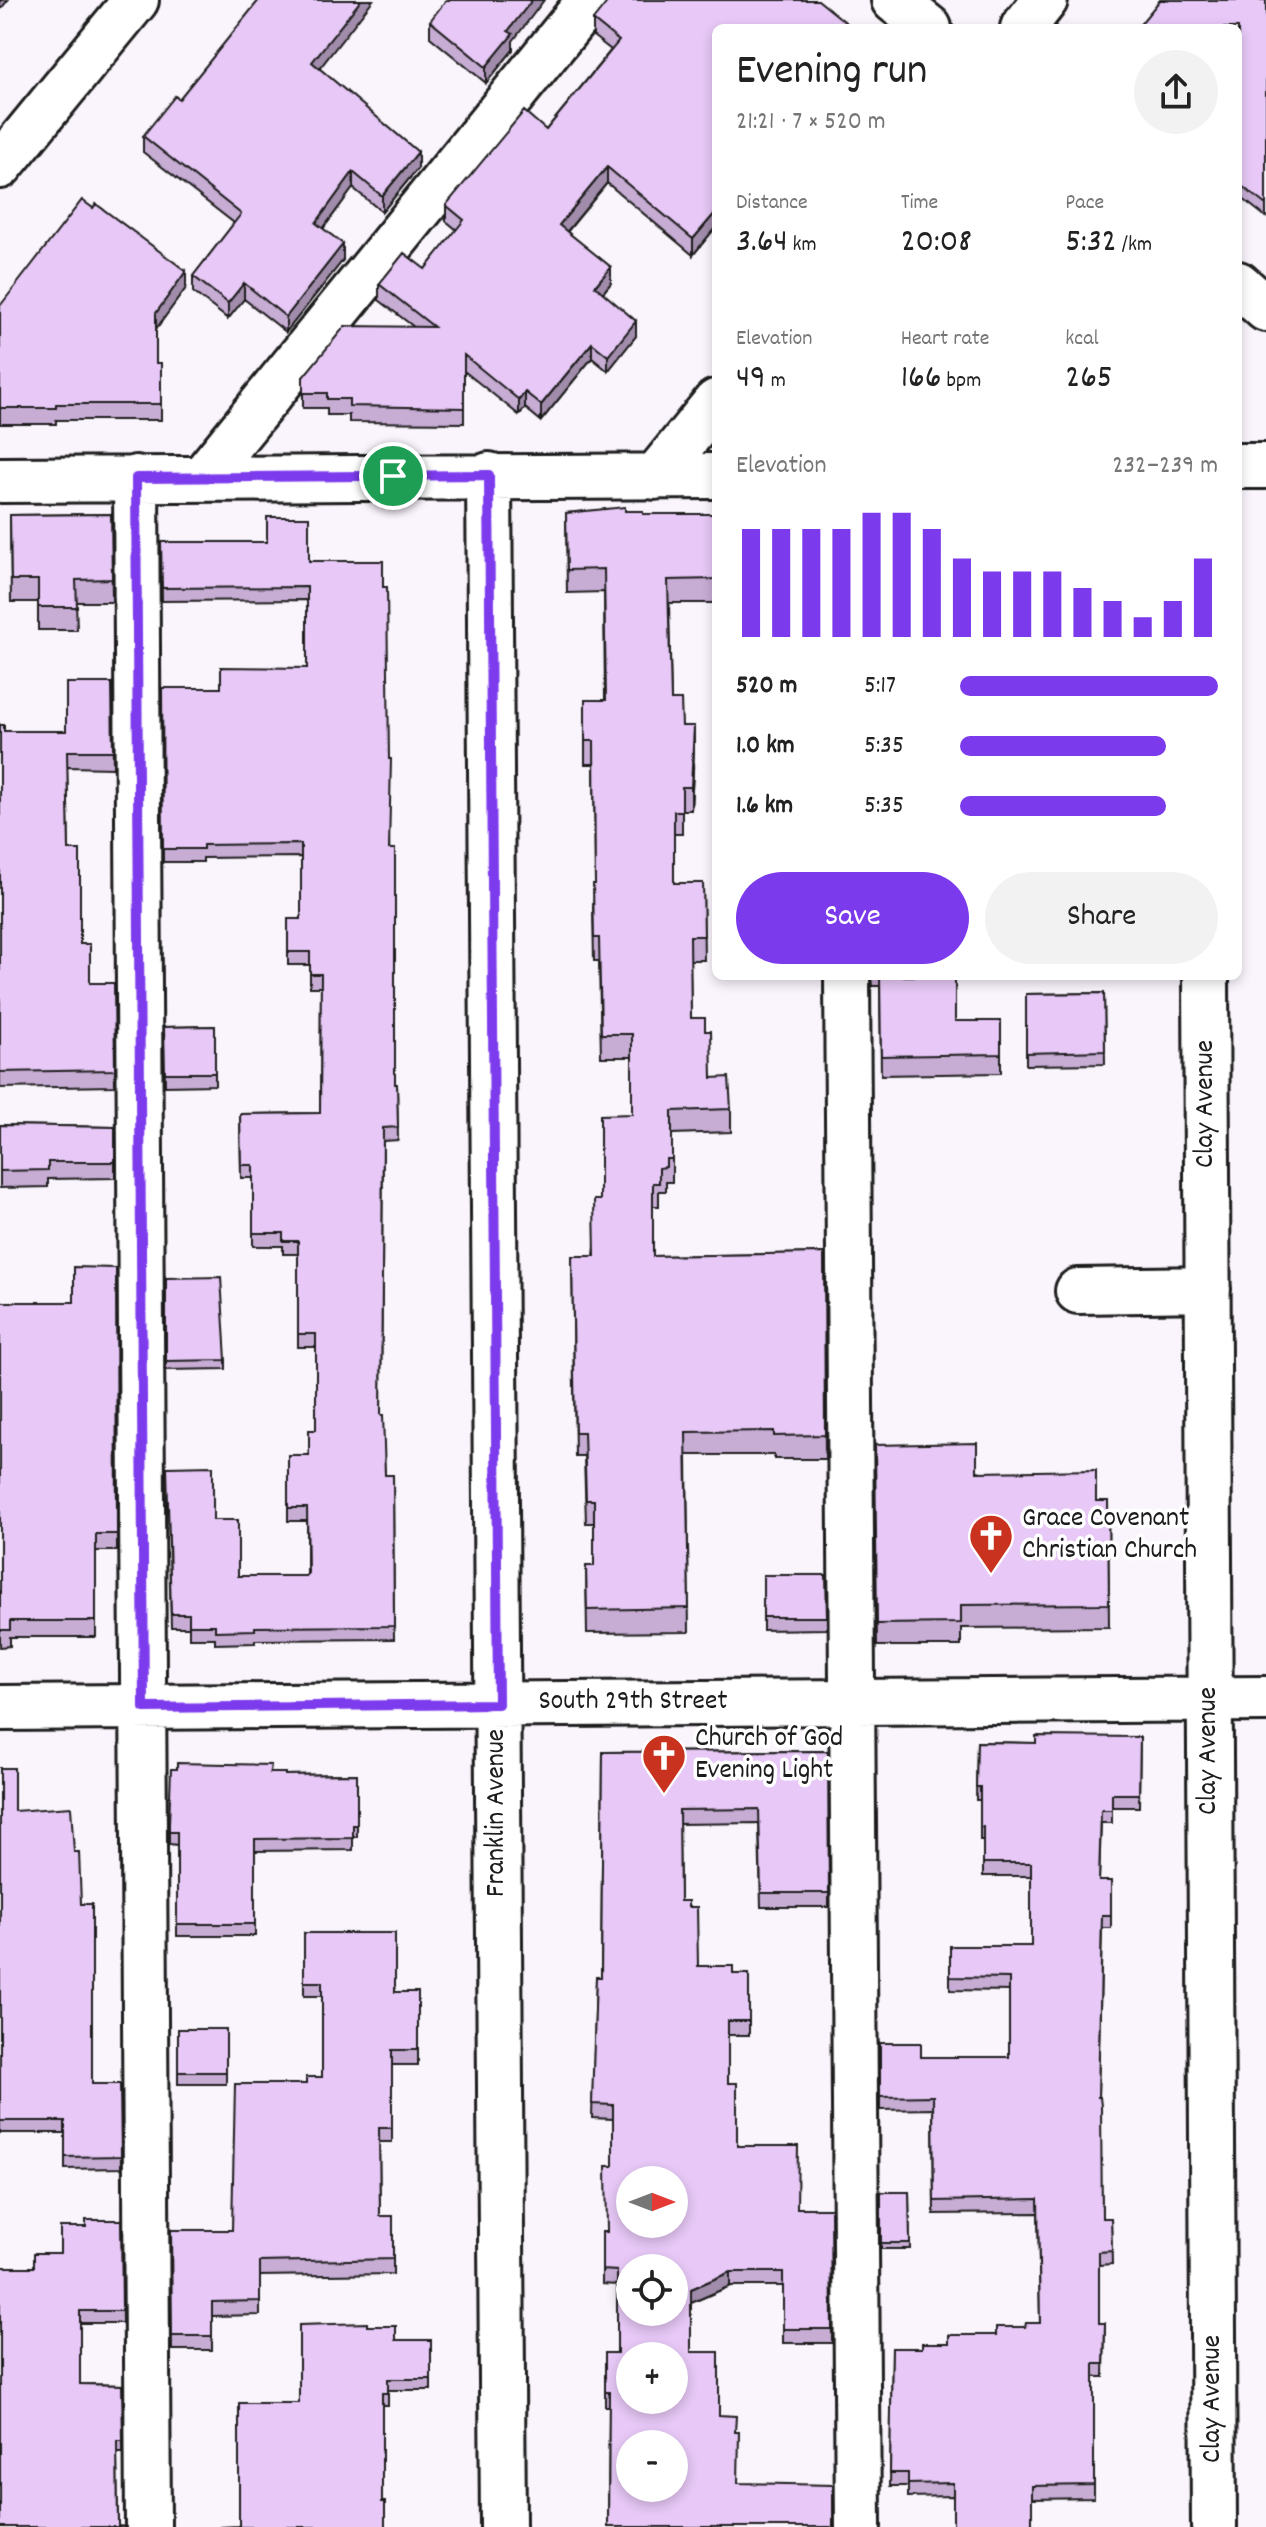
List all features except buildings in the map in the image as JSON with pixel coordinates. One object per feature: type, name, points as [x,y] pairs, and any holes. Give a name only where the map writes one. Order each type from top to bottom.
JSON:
[{"type":"street","points":[[0,166],[136,0]]},
{"type":"street","points":[[202,478],[590,0]]},
{"type":"street","points":[[894,0],[924,24]]},
{"type":"street","points":[[1026,24],[1045,0]]},
{"type":"street","points":[[655,477],[712,407]]},
{"type":"street","points":[[1242,466],[1266,466]]},
{"type":"street","name":"Franklin Avenue","points":[[489,475],[503,2527]]},
{"type":"street","points":[[0,480],[712,476]]},
{"type":"street","points":[[136,478],[148,2527]]},
{"type":"street","points":[[847,980],[858,2527]]},
{"type":"street","name":"Clay Avenue","points":[[1206,980],[1214,2527]]},
{"type":"street","points":[[1078,1291],[1208,1289]]},
{"type":"street","name":"South 29th Street","points":[[0,1708],[1266,1699]]},
{"type":"place","name":"Grace Covenant Christian Church","points":[[991,1575]]},
{"type":"place","name":"Church of God Evening Light","points":[[664,1795]]},
{"type":"route","points":[[489,475],[498,1704],[144,1708],[136,478],[393,476],[489,475]]}]
